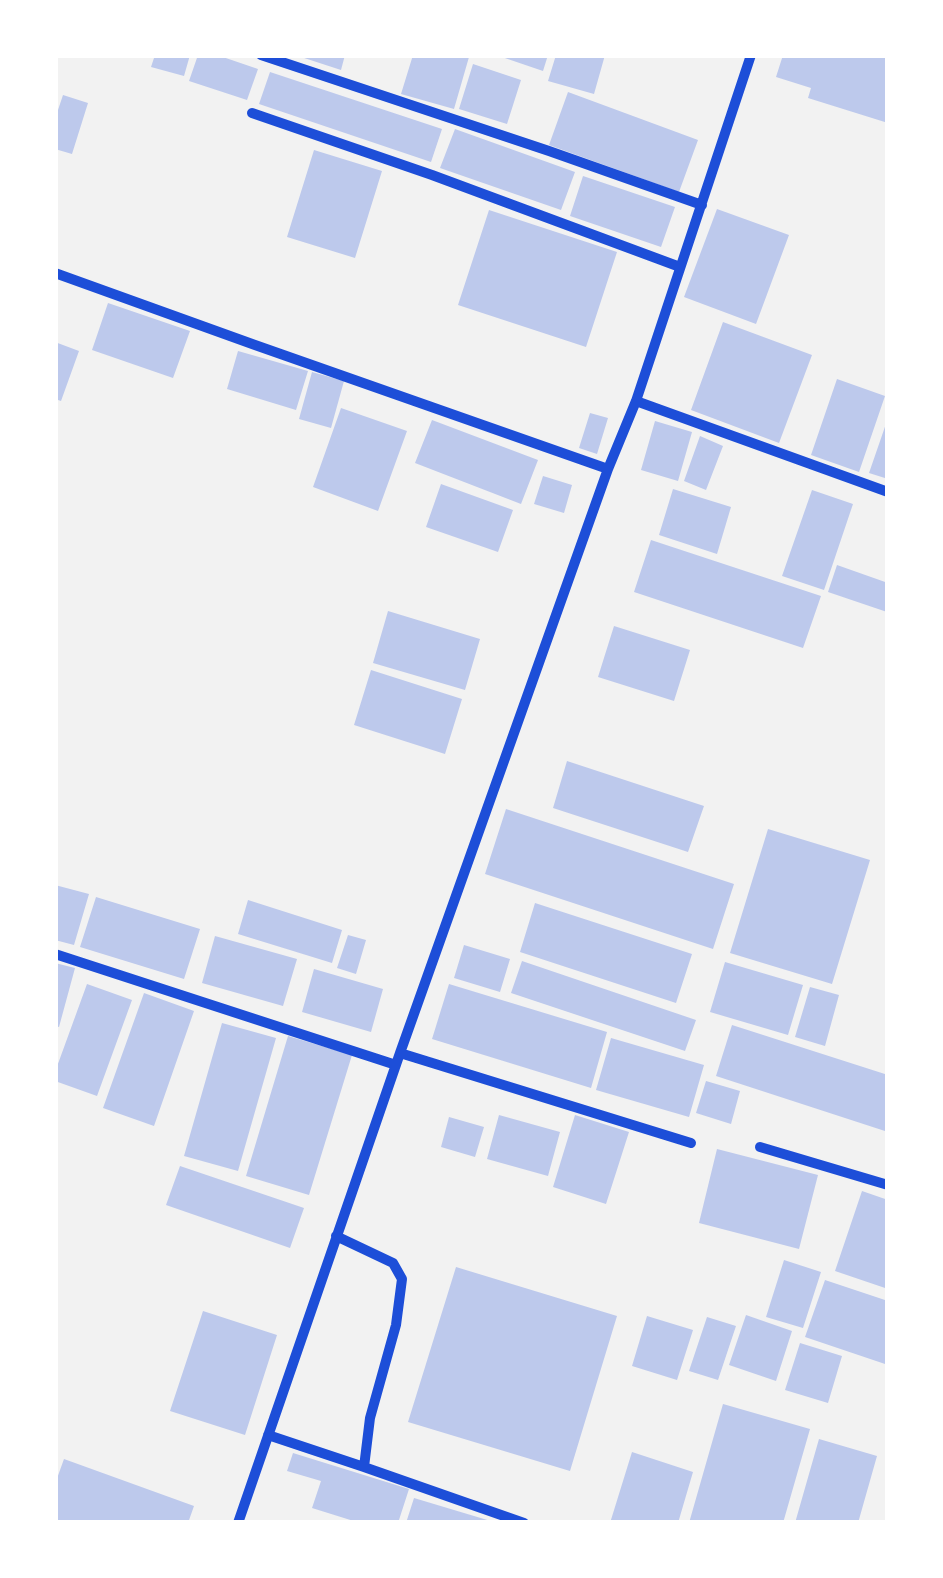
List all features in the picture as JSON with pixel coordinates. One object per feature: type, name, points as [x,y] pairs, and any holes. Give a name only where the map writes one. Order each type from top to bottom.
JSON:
[{"type":"street","points":[[261,55],[702,205]]},
{"type":"street","points":[[238,1523],[400,1053],[608,469],[636,401],[752,55]]},
{"type":"street","points":[[252,113],[432,174],[680,267]]},
{"type":"street","points":[[55,273],[608,469]]},
{"type":"street","points":[[636,401],[888,492]]},
{"type":"street","points":[[55,954],[396,1065]]},
{"type":"street","points":[[400,1053],[691,1143]]},
{"type":"street","points":[[760,1146],[888,1185]]},
{"type":"street","points":[[336,1236],[393,1263],[402,1279],[396,1324],[370,1418],[364,1467]]},
{"type":"street","points":[[268,1435],[524,1523]]},
{"type":"building","points":[[155,55],[190,55],[184,76],[151,67]]},
{"type":"building","points":[[198,55],[217,55],[258,69],[247,100],[189,81]]},
{"type":"building","points":[[295,55],[345,55],[341,70]]},
{"type":"building","points":[[413,55],[469,57],[454,109],[401,94]]},
{"type":"building","points":[[496,55],[548,55],[543,71]]},
{"type":"building","points":[[556,55],[605,55],[594,94],[548,81]]},
{"type":"building","points":[[783,55],[888,55],[888,123],[808,98],[811,88],[776,77]]},
{"type":"building","points":[[473,64],[521,80],[507,124],[459,109]]},
{"type":"building","points":[[270,72],[442,129],[431,162],[259,104]]},
{"type":"building","points":[[568,92],[698,140],[679,192],[549,145]]},
{"type":"building","points":[[63,95],[88,103],[72,154],[55,149],[55,119]]},
{"type":"building","points":[[455,129],[575,172],[561,210],[440,168]]},
{"type":"building","points":[[314,150],[382,171],[355,258],[287,237]]},
{"type":"building","points":[[583,176],[675,207],[661,247],[570,216]]},
{"type":"building","points":[[717,209],[789,235],[756,324],[684,297]]},
{"type":"building","points":[[489,210],[617,252],[586,347],[458,305]]},
{"type":"building","points":[[108,303],[190,331],[173,378],[92,350]]},
{"type":"building","points":[[723,322],[812,355],[779,443],[691,410]]},
{"type":"building","points":[[55,342],[79,351],[61,401],[55,399]]},
{"type":"building","points":[[238,351],[308,371],[296,410],[227,389]]},
{"type":"building","points":[[312,372],[344,381],[331,428],[299,419]]},
{"type":"building","points":[[837,379],[885,396],[859,472],[811,455]]},
{"type":"building","points":[[341,408],[407,431],[378,511],[313,487]]},
{"type":"building","points":[[590,413],[608,418],[597,454],[579,448]]},
{"type":"building","points":[[888,418],[888,479],[869,473]]},
{"type":"building","points":[[432,420],[538,460],[521,504],[415,463]]},
{"type":"building","points":[[655,421],[692,432],[678,481],[641,470]]},
{"type":"building","points":[[700,436],[723,446],[706,490],[684,481]]},
{"type":"building","points":[[543,476],[572,485],[564,513],[534,504]]},
{"type":"building","points":[[441,484],[513,510],[498,552],[426,527]]},
{"type":"building","points":[[673,489],[731,507],[717,554],[659,535]]},
{"type":"building","points":[[812,490],[853,504],[824,590],[782,576]]},
{"type":"building","points":[[651,540],[821,596],[803,648],[634,592]]},
{"type":"building","points":[[837,565],[888,583],[887,612],[828,592]]},
{"type":"building","points":[[388,611],[480,639],[465,690],[373,663]]},
{"type":"building","points":[[614,626],[690,650],[674,701],[598,677]]},
{"type":"building","points":[[371,670],[462,699],[445,754],[354,725]]},
{"type":"building","points":[[567,761],[704,806],[688,852],[553,808]]},
{"type":"building","points":[[506,809],[734,884],[713,949],[485,874]]},
{"type":"building","points":[[768,829],[870,860],[832,984],[730,953]]},
{"type":"building","points":[[55,885],[89,894],[74,945],[55,940]]},
{"type":"building","points":[[96,897],[200,929],[184,979],[80,947]]},
{"type":"building","points":[[248,900],[342,930],[332,963],[238,934]]},
{"type":"building","points":[[535,903],[692,954],[676,1003],[520,952]]},
{"type":"building","points":[[348,935],[366,940],[356,974],[337,968]]},
{"type":"building","points":[[215,936],[297,959],[283,1006],[202,983]]},
{"type":"building","points":[[464,945],[510,959],[500,992],[454,978]]},
{"type":"building","points":[[522,961],[696,1020],[685,1051],[511,993]]},
{"type":"building","points":[[725,962],[803,985],[788,1035],[710,1012]]},
{"type":"building","points":[[55,963],[75,968],[59,1027],[55,1026]]},
{"type":"building","points":[[314,969],[383,989],[371,1032],[302,1012]]},
{"type":"building","points":[[87,984],[132,1000],[97,1096],[55,1081]]},
{"type":"building","points":[[449,984],[607,1032],[591,1088],[432,1039]]},
{"type":"building","points":[[810,987],[839,995],[825,1046],[795,1037]]},
{"type":"building","points":[[144,993],[194,1011],[154,1126],[103,1108]]},
{"type":"building","points":[[222,1023],[276,1038],[238,1171],[184,1156]]},
{"type":"building","points":[[732,1025],[888,1075],[888,1132],[716,1076]]},
{"type":"building","points":[[288,1036],[352,1055],[309,1195],[246,1176]]},
{"type":"building","points":[[611,1038],[704,1065],[689,1117],[596,1090]]},
{"type":"building","points":[[706,1081],[740,1091],[731,1124],[696,1113]]},
{"type":"building","points":[[499,1115],[560,1132],[548,1176],[487,1159]]},
{"type":"building","points":[[575,1115],[629,1132],[606,1204],[553,1187]]},
{"type":"building","points":[[449,1117],[484,1127],[475,1157],[441,1147]]},
{"type":"building","points":[[717,1149],[818,1175],[799,1249],[699,1223]]},
{"type":"building","points":[[180,1166],[304,1208],[290,1248],[166,1205]]},
{"type":"building","points":[[862,1191],[888,1200],[888,1289],[835,1271]]},
{"type":"building","points":[[784,1260],[821,1272],[803,1328],[766,1317]]},
{"type":"building","points":[[456,1267],[617,1316],[570,1471],[408,1422]]},
{"type":"building","points":[[825,1280],[888,1301],[888,1365],[805,1337]]},
{"type":"building","points":[[203,1311],[277,1335],[245,1435],[170,1411]]},
{"type":"building","points":[[746,1315],[792,1331],[776,1381],[729,1365]]},
{"type":"building","points":[[647,1316],[693,1330],[677,1380],[632,1366]]},
{"type":"building","points":[[707,1317],[736,1326],[718,1380],[689,1371]]},
{"type":"building","points":[[800,1343],[842,1356],[828,1403],[785,1390]]},
{"type":"building","points":[[723,1404],[810,1429],[783,1523],[689,1523]]},
{"type":"building","points":[[819,1439],[877,1456],[858,1523],[795,1523]]},
{"type":"building","points":[[632,1452],[693,1472],[678,1523],[610,1523]]},
{"type":"building","points":[[293,1453],[409,1489],[398,1523],[360,1523],[312,1508],[321,1481],[287,1471]]},
{"type":"building","points":[[64,1459],[194,1506],[188,1523],[55,1523],[55,1484]]},
{"type":"building","points":[[414,1498],[494,1522],[494,1523],[406,1523]]}]
